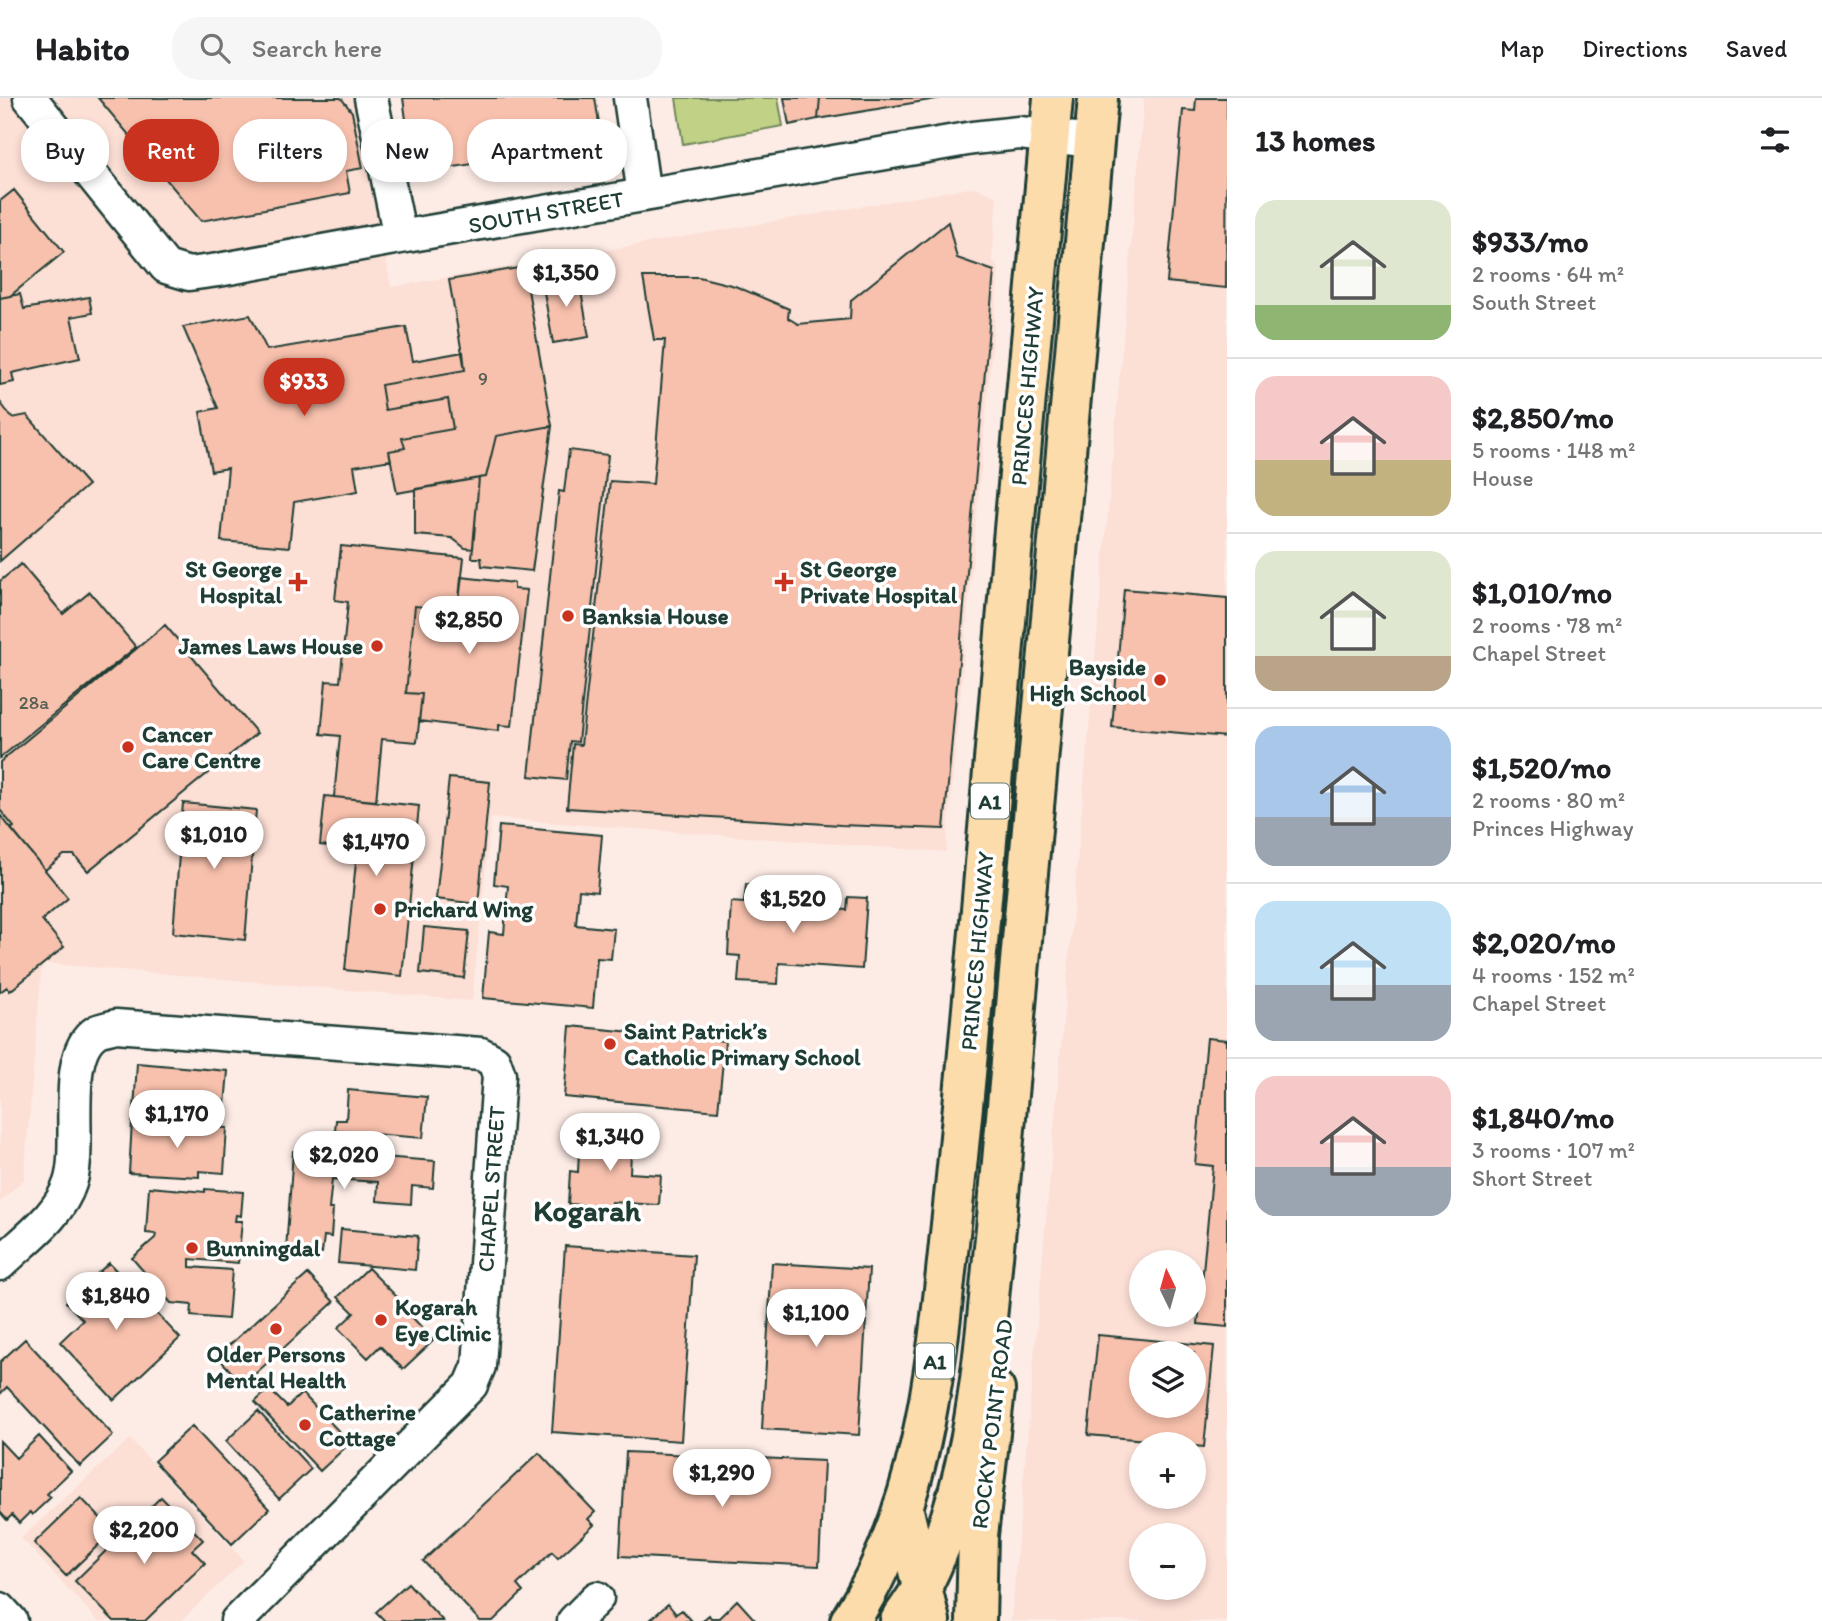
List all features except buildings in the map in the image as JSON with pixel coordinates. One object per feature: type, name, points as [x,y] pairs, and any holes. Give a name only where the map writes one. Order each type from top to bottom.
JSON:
[{"type":"main road","name":"PRINCES HIGHWAY","points":[[850,1621],[869,1592],[903,1507],[926,1418],[939,1334],[1053,98]]},
{"type":"main road","name":"PRINCES HIGHWAY","points":[[900,1621],[926,1605],[968,1457],[978,1402],[1098,98]]},
{"type":"main road","name":"ROCKY POINT ROAD","points":[[976,1621],[978,1535],[1007,1289],[996,1227]]},
{"type":"main road","points":[[903,1507],[926,1605]]},
{"type":"street","name":"SOUTH STREET","points":[[30,98],[166,267],[189,274],[972,138],[1019,133],[1094,141]]},
{"type":"street","points":[[371,98],[400,237]]},
{"type":"street","points":[[630,98],[644,195]]},
{"type":"street","name":"CHAPEL STREET","points":[[0,1264],[57,1208],[70,1183],[74,1162],[76,1069],[80,1048],[96,1032],[116,1026],[481,1054],[494,1061],[499,1075],[479,1366],[471,1385],[237,1621]]},
{"type":"street","points":[[574,1621],[597,1598]]},
{"type":"street","points":[[0,1609],[11,1621]]},
{"type":"shaded area","name":"St George Hospital","points":[[0,98],[350,98],[361,111],[361,182],[373,182],[391,287],[975,187],[997,197],[992,259],[999,270],[946,852],[491,818],[472,1001],[42,963],[24,1179],[0,1202]]},
{"type":"shaded area","name":"Bayside High School","points":[[1144,98],[1227,98],[1227,1621],[1011,1621]]},
{"type":"shaded area","points":[[130,1439],[244,1561],[181,1621],[98,1621],[21,1538]]},
{"type":"green space","points":[[676,98],[778,98],[783,126],[683,144]]},
{"type":"place","name":"St George Hospital","points":[[298,582]]},
{"type":"place","name":"St George Private Hospital","points":[[784,582]]},
{"type":"place","name":"Banksia House","points":[[568,616]]},
{"type":"place","name":"James Laws House","points":[[377,646]]},
{"type":"place","name":"Bayside High School","points":[[1160,680]]},
{"type":"place","name":"Cancer Care Centre","points":[[128,747]]},
{"type":"place","name":"Prichard Wing","points":[[380,909]]},
{"type":"place","name":"Saint Patrick’s Catholic Primary School","points":[[610,1044]]},
{"type":"place","name":"Bunningdal","points":[[192,1248]]},
{"type":"place","name":"Kogarah Eye Clinic","points":[[381,1320]]},
{"type":"place","name":"Older Persons Mental Health","points":[[276,1329]]},
{"type":"place","name":"Catherine Cottage","points":[[305,1425]]},
{"type":"district","name":"Kogarah","points":[[587,1210]]}]
